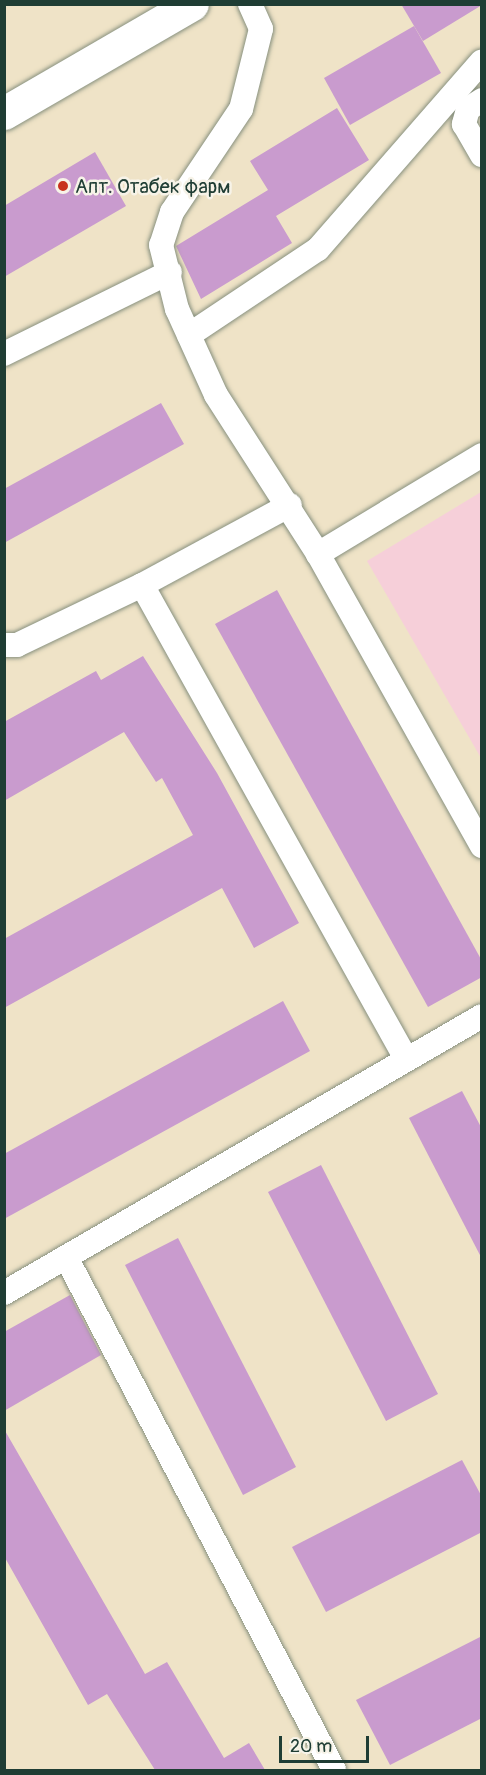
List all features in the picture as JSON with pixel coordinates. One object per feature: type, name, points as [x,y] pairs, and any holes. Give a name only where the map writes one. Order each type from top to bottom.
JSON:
[{"type":"main road","points":[[4,113],[192,4]]},
{"type":"street","points":[[250,4],[261,29],[257,60],[241,109],[172,212],[161,245],[189,335],[216,395],[290,505],[482,846]]},
{"type":"street","points":[[189,335],[318,249],[434,120],[482,61]]},
{"type":"street","points":[[482,100],[468,109],[464,124],[475,136],[482,155]]},
{"type":"street","points":[[434,120],[475,136]]},
{"type":"street","points":[[4,354],[170,272]]},
{"type":"street","points":[[318,554],[482,455]]},
{"type":"street","points":[[4,645],[17,645],[142,585],[290,505]]},
{"type":"street","points":[[142,585],[405,1057]]},
{"type":"street","points":[[4,1293],[405,1057],[482,1016]]},
{"type":"street","points":[[66,1257],[334,1770]]},
{"type":"shaded area","points":[[481,492],[481,758],[367,561]]},
{"type":"building","points":[[401,4],[482,4],[482,5],[423,41]]},
{"type":"building","points":[[414,26],[441,73],[350,125],[324,78]]},
{"type":"building","points":[[337,108],[369,160],[276,216],[292,243],[201,299],[176,246],[268,190],[250,161]]},
{"type":"building","points":[[95,152],[126,206],[4,277],[4,206]]},
{"type":"building","points":[[161,403],[184,444],[4,543],[4,489]]},
{"type":"building","points":[[277,590],[482,961],[482,977],[428,1007],[215,624]]},
{"type":"building","points":[[143,656],[217,773],[299,923],[254,948],[222,888],[4,1008],[4,939],[193,835],[162,778],[156,782],[124,732],[4,801],[4,722],[96,671],[101,680]]},
{"type":"building","points":[[283,1001],[310,1051],[4,1219],[4,1154]]},
{"type":"building","points":[[462,1091],[482,1129],[482,1259],[409,1118]]},
{"type":"building","points":[[321,1165],[438,1394],[386,1421],[268,1192]]},
{"type":"building","points":[[178,1238],[296,1467],[243,1495],[125,1265]]},
{"type":"building","points":[[70,1295],[101,1355],[4,1411],[4,1332]]},
{"type":"building","points":[[4,1429],[145,1674],[167,1662],[224,1758],[249,1743],[265,1770],[155,1770],[107,1694],[88,1705],[4,1556]]},
{"type":"building","points":[[462,1460],[482,1497],[482,1532],[326,1612],[292,1547]]},
{"type":"building","points":[[482,1636],[482,1718],[390,1765],[356,1700]]},
{"type":"place","name":"Апт. Отабек фарм","points":[[63,186]]}]
